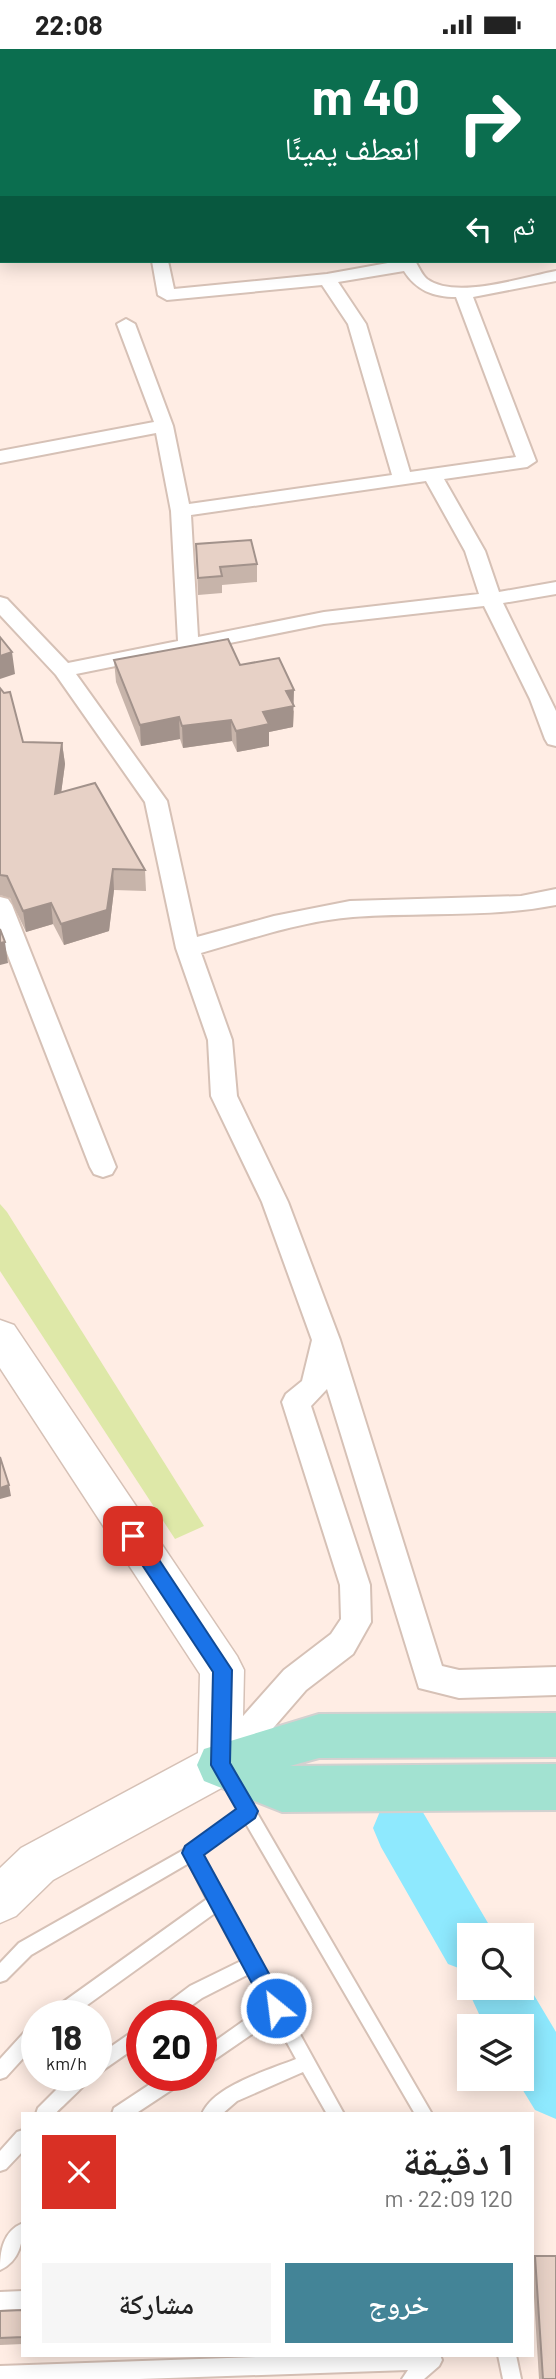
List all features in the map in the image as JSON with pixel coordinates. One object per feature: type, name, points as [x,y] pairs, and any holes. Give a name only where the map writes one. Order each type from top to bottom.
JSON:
[{"type":"main road","points":[[220,1765],[319,1736],[556,1735]]},
{"type":"main road","points":[[220,1765],[282,1789],[556,1787]]},
{"type":"street","points":[[160,263],[167,295],[327,279],[408,263],[420,282],[437,291],[463,293],[556,276]]},
{"type":"street","points":[[327,279],[357,324],[402,479]]},
{"type":"street","points":[[181,511],[527,461],[463,293]]},
{"type":"street","points":[[126,324],[164,426],[181,511],[188,645]]},
{"type":"street","points":[[0,457],[164,426]]},
{"type":"street","points":[[432,475],[475,551],[491,599],[541,699],[556,739]]},
{"type":"street","points":[[63,670],[324,618],[556,589]]},
{"type":"street","points":[[0,603],[63,670],[156,801],[188,948],[220,1040],[224,1096],[275,1202],[326,1340],[430,1678],[459,1684],[556,1681]]},
{"type":"street","points":[[188,948],[274,924],[350,909],[521,904],[556,897]]},
{"type":"street","points":[[0,905],[103,1167]]},
{"type":"street","points":[[0,1336],[222,1670],[220,1765]]},
{"type":"street","points":[[0,1900],[37,1864],[220,1765],[295,1680],[342,1644],[356,1622],[355,1585],[296,1402],[314,1387],[326,1340]]},
{"type":"lane","points":[[220,1765],[423,2112]]},
{"type":"lane","points":[[0,1974],[25,1949],[192,1853],[248,1811]]},
{"type":"lane","points":[[192,1853],[335,2112]]},
{"type":"lane","points":[[80,2000],[217,1902]]},
{"type":"lane","points":[[186,2000],[252,1964]]},
{"type":"lane","points":[[217,2050],[276,2008]]},
{"type":"lane","points":[[0,2071],[21,2048]]},
{"type":"lane","points":[[212,2112],[231,2095],[307,2062]]},
{"type":"lane","points":[[46,2112],[65,2091]]},
{"type":"lane","points":[[123,2112],[155,2091]]},
{"type":"lane","points":[[0,2163],[21,2140]]},
{"type":"lane","points":[[0,2262],[21,2234]]},
{"type":"lane","points":[[0,2301],[21,2299]]},
{"type":"lane","points":[[508,2357],[512,2379]]},
{"type":"lane","points":[[0,2375],[436,2358]]},
{"type":"lane","points":[[411,2379],[436,2358]]},
{"type":"green space","points":[[0,1204],[204,1526],[175,1539],[0,1271]]},
{"type":"building","points":[[251,540],[257,564],[220,567],[222,576],[198,578],[196,544]]},
{"type":"building","points":[[0,637],[12,652],[0,656]]},
{"type":"building","points":[[228,639],[240,665],[279,658],[294,690],[286,691],[294,706],[263,712],[269,724],[236,731],[231,720],[182,726],[179,717],[140,725],[114,660]]},
{"type":"building","points":[[0,688],[4,693],[10,692],[23,742],[62,743],[55,794],[95,783],[145,870],[113,869],[107,910],[61,924],[51,903],[23,911],[7,876],[0,875]]},
{"type":"building","points":[[0,929],[5,942],[0,943]]},
{"type":"building","points":[[0,1457],[9,1485],[0,1488]]},
{"type":"building","points":[[535,2256],[556,2256],[556,2379],[543,2379]]},
{"type":"building","points":[[21,2310],[21,2337],[0,2338],[0,2311]]},
{"type":"waterway","points":[[401,1828],[457,1923]]},
{"type":"waterway","points":[[503,2000],[511,2014]]},
{"type":"waterway","points":[[534,2051],[556,2089]]},
{"type":"route","points":[[133,1536],[222,1670],[220,1765],[248,1811],[192,1853],[276,2008]]}]
